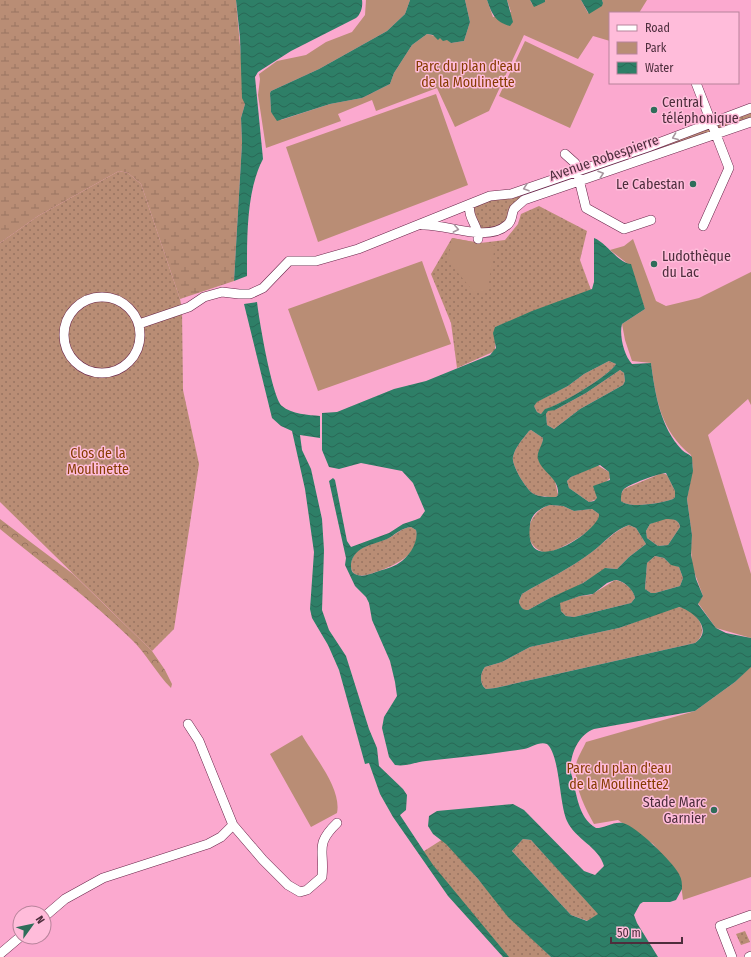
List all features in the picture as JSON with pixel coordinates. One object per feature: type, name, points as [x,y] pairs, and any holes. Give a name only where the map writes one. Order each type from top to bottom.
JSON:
[{"type":"street","points":[[696,84],[729,168],[703,226]]},
{"type":"street","name":"Avenue Robespierre","points":[[418,225],[490,196],[511,194],[576,172],[751,108]]},
{"type":"street","name":"Avenue Robespierre","points":[[418,225],[434,225],[478,236],[493,232],[508,225],[511,221],[514,210],[524,200],[751,122]]},
{"type":"street","points":[[565,154],[574,163],[586,208],[624,229],[651,220]]},
{"type":"street","points":[[470,204],[469,211],[471,220],[478,236]]},
{"type":"street","points":[[139,324],[189,307],[204,297],[222,292],[250,294],[263,288],[289,261],[316,261],[358,249],[418,225]]},
{"type":"street","points":[[97,297],[110,297],[122,301],[132,309],[139,324],[141,332],[140,345],[135,356],[126,365],[116,371],[103,374],[86,370],[72,359],[66,349],[64,330],[68,318],[75,308],[85,300],[97,297]]},
{"type":"street","points":[[188,724],[199,741],[233,825],[268,865],[288,885],[300,892],[307,890],[322,877],[320,850],[322,840],[327,832],[337,823]]},
{"type":"street","points":[[52,910],[65,899],[103,878],[208,844],[221,837],[233,825]]},
{"type":"street","points":[[732,957],[720,926],[751,915]]},
{"type":"street","points":[[0,954],[12,944]]},
{"type":"green space","points":[[0,0],[236,0],[245,104],[241,118],[242,143],[234,281],[180,299],[141,184],[128,173],[119,171],[38,216],[0,243]]},
{"type":"green space","name":"Parc du plan d'eau de la Moulinette","points":[[366,0],[410,0],[405,14],[387,31],[319,69],[271,91],[271,112],[281,120],[330,104],[362,98],[390,84],[394,73],[412,45],[427,34],[447,39],[451,43],[464,41],[470,22],[465,0],[487,0],[493,17],[511,12],[507,0],[530,0],[532,4],[545,2],[545,0],[581,0],[588,13],[603,3],[602,0],[647,0],[640,12],[609,12],[609,41],[593,36],[578,59],[524,35],[489,111],[455,127],[437,88],[376,111],[372,100],[338,114],[341,121],[266,148],[258,95],[260,79],[259,74],[277,61],[306,55],[326,42],[352,32],[365,15]]},
{"type":"green space","points":[[525,41],[594,74],[570,128],[499,96]]},
{"type":"green space","points":[[436,94],[468,185],[318,242],[286,147]]},
{"type":"green space","points":[[751,108],[751,122],[524,200],[511,221],[479,233],[470,204],[511,194]]},
{"type":"green space","name":"Clos de la Moulinette","points":[[119,171],[128,173],[141,184],[180,299],[182,309],[183,390],[199,464],[174,629],[152,651],[0,502],[0,243],[38,216]]},
{"type":"green space","points":[[539,206],[587,231],[580,260],[591,290],[495,327],[495,351],[457,368],[451,323],[431,274],[452,238],[480,243],[505,240],[518,224],[521,214]]},
{"type":"green space","points":[[452,238],[495,246],[487,292],[474,292],[448,261]]},
{"type":"green space","points":[[633,239],[656,301],[666,306],[699,298],[751,272],[751,405],[748,399],[708,435],[751,574],[751,638],[716,628],[698,603],[703,596],[692,566],[692,535],[687,499],[693,467],[691,455],[681,446],[666,425],[655,390],[651,363],[632,361],[625,340],[622,324],[645,309],[628,264],[610,250],[624,246]]},
{"type":"green space","points":[[422,261],[451,344],[318,391],[288,309]]},
{"type":"green space","points":[[609,361],[616,364],[604,376],[572,396],[546,409],[541,414],[537,412],[534,406],[536,402],[568,386],[584,374]]},
{"type":"green space","points":[[620,370],[624,373],[625,381],[623,385],[580,409],[554,429],[547,425],[546,414],[548,410],[555,410],[586,393]]},
{"type":"green space","points":[[531,430],[543,438],[540,463],[555,481],[558,495],[556,497],[539,496],[531,492],[514,466],[513,457],[516,450]]},
{"type":"green space","points":[[597,465],[609,472],[610,478],[596,492],[597,499],[589,502],[569,488],[567,481],[571,477]]},
{"type":"green space","points":[[662,473],[667,475],[675,491],[675,497],[673,499],[654,504],[639,505],[631,505],[621,501],[621,494],[624,489]]},
{"type":"green space","points":[[550,505],[563,506],[574,511],[592,509],[599,514],[598,520],[594,526],[578,538],[560,548],[546,553],[537,549],[532,544],[529,537],[529,529],[535,514]]},
{"type":"green space","points":[[0,519],[73,574],[152,651],[165,670],[172,684],[171,688],[136,645],[115,624],[83,596],[0,529]]},
{"type":"green space","points":[[662,519],[676,520],[680,527],[668,545],[658,546],[647,538],[646,531],[650,524]]},
{"type":"green space","points":[[629,525],[636,528],[646,544],[629,557],[617,569],[607,568],[573,589],[550,598],[528,610],[524,610],[520,606],[519,601],[522,594],[575,564],[614,534]]},
{"type":"green space","points":[[411,527],[416,530],[417,538],[415,545],[406,557],[393,565],[370,574],[361,576],[353,572],[351,568],[352,560],[359,550],[389,538],[405,528]]},
{"type":"green space","points":[[655,556],[664,558],[669,563],[679,567],[683,578],[680,586],[655,593],[651,593],[645,589],[647,563]]},
{"type":"green space","points":[[615,580],[625,584],[633,592],[635,598],[631,603],[574,617],[566,616],[561,611],[559,603],[580,596],[591,595]]},
{"type":"green space","points":[[675,607],[682,607],[688,610],[698,619],[702,632],[700,638],[695,643],[495,688],[486,689],[482,684],[481,675],[485,667],[502,662],[530,647],[619,628]]},
{"type":"green space","name":"Parc du plan d'eau de la Moulinette2","points":[[751,666],[751,877],[683,900],[680,876],[653,844],[618,820],[594,824],[578,788],[576,780],[576,765],[586,742],[695,711],[735,682]]},
{"type":"green space","points":[[302,735],[326,773],[335,794],[337,804],[337,813],[311,827],[270,754]]},
{"type":"green space","points":[[443,839],[518,925],[551,957],[505,957],[421,853]]},
{"type":"green space","points":[[523,839],[531,840],[599,914],[588,921],[571,915],[512,851]]},
{"type":"green space","points":[[745,931],[750,942],[741,945],[736,934]]},
{"type":"water","points":[[236,0],[362,0],[362,7],[356,18],[291,51],[258,72],[255,77],[263,159],[257,172],[250,201],[247,276],[234,281],[242,143],[241,118],[245,104],[242,98],[240,38]]},
{"type":"water","points":[[410,0],[465,0],[470,22],[464,41],[451,43],[447,40],[443,41],[440,38],[438,40],[433,35],[427,34],[412,45],[394,73],[390,84],[362,98],[330,104],[277,121],[271,112],[271,91],[319,69],[387,31],[405,14]]},
{"type":"water","points":[[487,0],[507,0],[513,22],[510,26],[497,20]]},
{"type":"water","points":[[530,0],[545,0],[545,2],[534,7]]},
{"type":"water","points":[[581,0],[602,0],[603,3],[602,6],[589,14]]},
{"type":"water","points":[[594,238],[617,257],[626,263],[631,264],[645,309],[622,324],[621,334],[625,351],[632,364],[651,363],[657,398],[668,431],[682,450],[692,457],[693,471],[687,499],[692,535],[691,555],[696,579],[703,596],[698,604],[716,628],[726,633],[751,638],[751,667],[735,682],[695,711],[594,729],[583,736],[573,753],[571,773],[581,811],[590,823],[596,828],[616,823],[623,823],[629,826],[645,837],[662,853],[670,861],[680,876],[682,889],[676,900],[670,902],[643,902],[640,904],[634,915],[637,923],[658,957],[551,957],[508,917],[478,879],[446,844],[433,834],[428,826],[429,816],[437,811],[513,804],[524,810],[584,871],[595,875],[604,866],[597,853],[575,833],[567,821],[562,803],[557,768],[551,750],[547,744],[538,744],[524,749],[403,765],[395,765],[389,757],[382,728],[384,717],[397,696],[395,682],[390,661],[372,620],[369,603],[366,597],[355,586],[345,565],[346,558],[329,481],[333,478],[335,480],[347,541],[351,547],[389,533],[403,524],[420,518],[425,511],[413,483],[402,471],[361,463],[339,469],[329,467],[322,450],[322,413],[337,412],[394,389],[426,381],[490,355],[496,348],[493,333],[495,327],[532,311],[592,289],[594,282]],"holes":[[[609,361],[616,364],[604,376],[584,390],[545,409],[541,414],[537,412],[534,406],[537,402],[568,386],[584,374]],[[620,370],[624,373],[625,381],[623,385],[580,409],[554,429],[547,425],[546,414],[548,411],[555,410],[586,393]],[[531,430],[543,438],[538,459],[540,464],[556,484],[558,489],[558,495],[556,497],[536,495],[527,488],[514,466],[513,457],[517,446]],[[600,465],[609,472],[610,480],[593,486],[597,498],[594,501],[589,502],[569,488],[567,481],[571,477]],[[666,473],[675,491],[675,497],[668,501],[654,504],[631,505],[621,501],[624,489],[651,477]],[[550,505],[563,506],[574,511],[592,509],[599,514],[597,521],[576,540],[563,547],[549,551],[538,550],[531,542],[530,525],[534,515]],[[666,519],[675,520],[679,524],[680,527],[668,545],[658,546],[647,538],[646,531],[650,524]],[[629,525],[636,528],[646,544],[629,557],[617,569],[605,568],[583,583],[528,610],[524,610],[519,601],[522,594],[584,558],[614,533]],[[411,527],[416,530],[417,535],[415,544],[410,553],[403,560],[396,565],[366,575],[360,576],[353,572],[351,564],[356,553],[366,546],[389,538],[402,530]],[[655,556],[664,558],[671,565],[679,567],[683,578],[680,586],[651,593],[645,589],[647,563]],[[618,580],[628,586],[633,592],[635,598],[631,603],[574,617],[566,616],[561,611],[560,603],[580,596],[593,594],[607,583]],[[679,607],[685,609],[696,617],[700,622],[703,632],[695,643],[486,689],[481,681],[483,669],[502,662],[530,647],[619,628]],[[523,839],[531,840],[598,914],[587,921],[571,915],[512,851]]]},
{"type":"water","points":[[257,302],[266,357],[278,400],[282,406],[290,411],[300,414],[320,416],[320,438],[300,435],[302,450],[311,469],[322,519],[324,550],[322,610],[329,630],[346,656],[369,729],[377,748],[379,766],[403,789],[407,795],[406,810],[400,815],[433,865],[509,957],[503,957],[448,896],[393,817],[380,794],[369,763],[365,764],[339,670],[328,645],[312,618],[310,609],[314,552],[305,489],[292,431],[281,426],[272,418],[244,304]]},
{"type":"place","name":"Central téléphonique","points":[[654,110]]},
{"type":"place","name":"Le Cabestan","points":[[693,184]]},
{"type":"place","name":"Ludothèque du Lac","points":[[654,264]]},
{"type":"place","name":"Stade Marc Garnier","points":[[714,810]]}]
